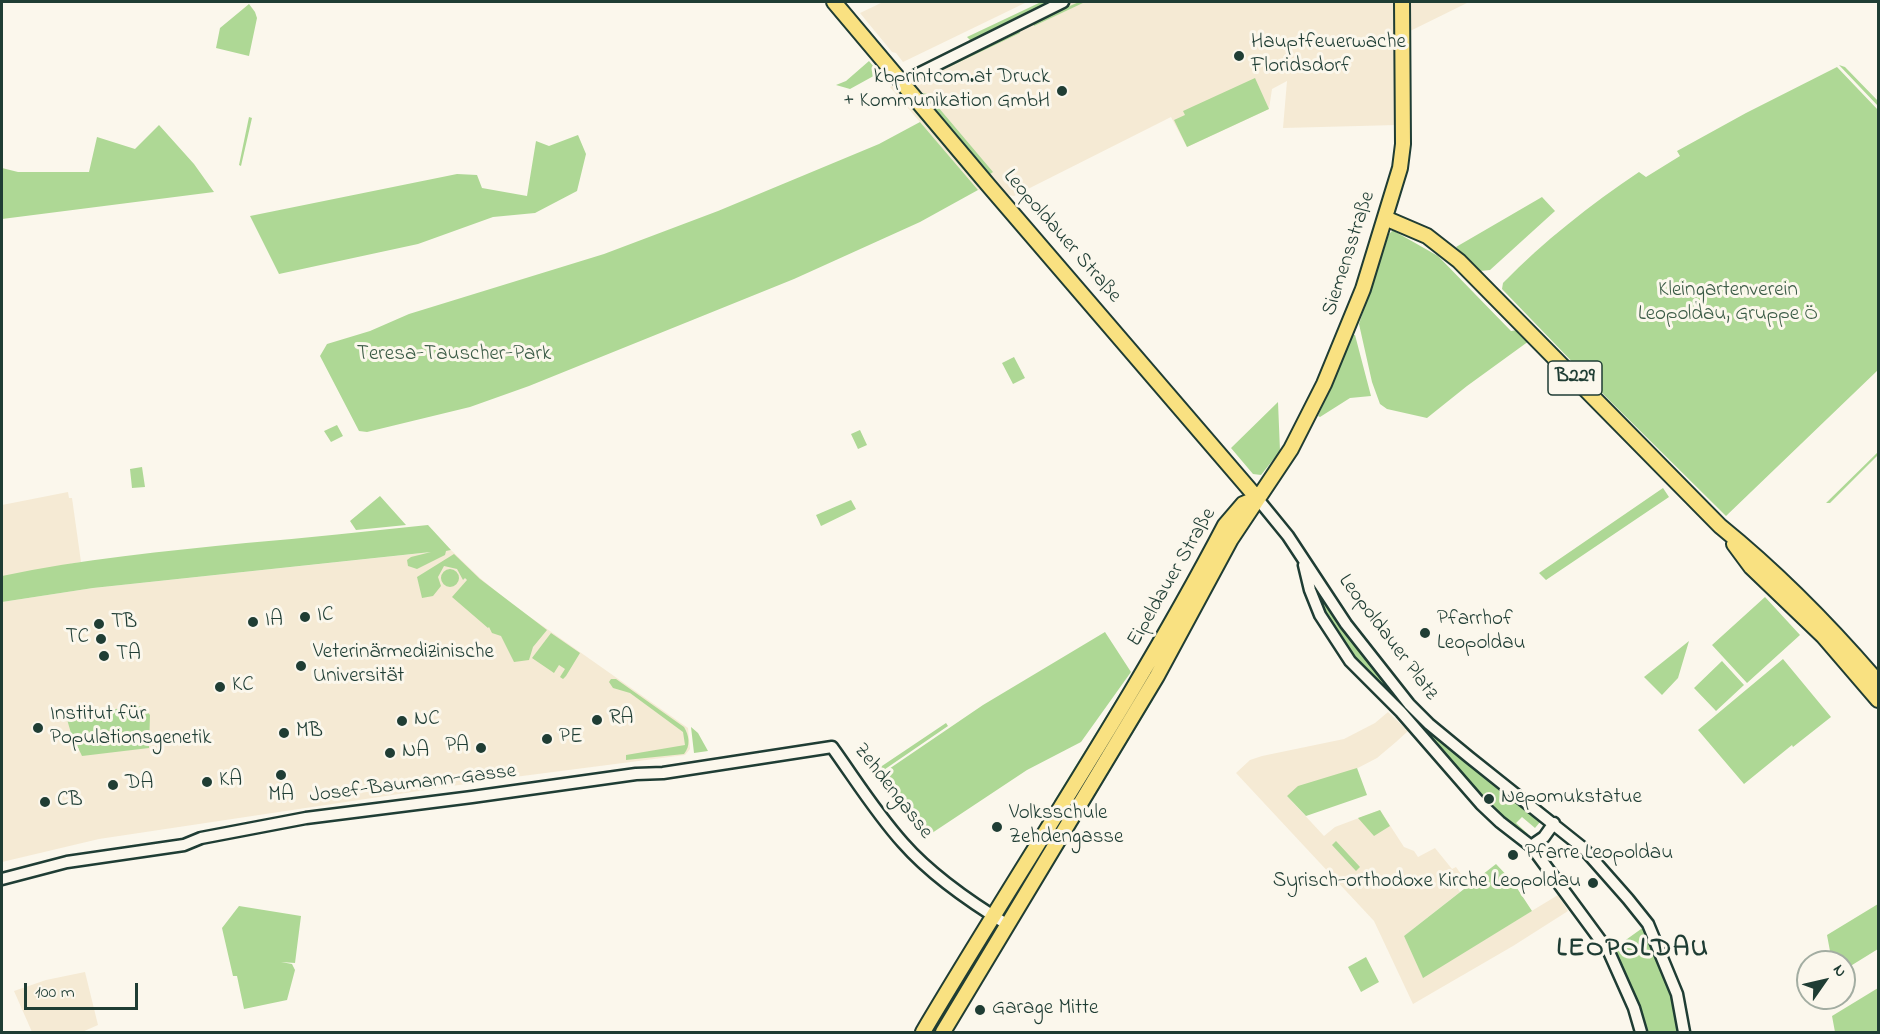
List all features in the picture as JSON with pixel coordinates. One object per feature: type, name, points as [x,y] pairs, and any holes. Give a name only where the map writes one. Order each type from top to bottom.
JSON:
[{"type":"main road","name":"Leopoldauer Straße","points":[[834,2],[1257,498]]},
{"type":"main road","name":"Siemensstraße","points":[[1257,498],[1291,449],[1324,384],[1363,289],[1400,168],[1403,144],[1402,2]]},
{"type":"main road","name":"B229","points":[[1385,218],[1426,236],[1459,261],[1720,526],[1759,558],[1832,630],[1878,682]]},
{"type":"main road","name":"Eipeldauer Straße","points":[[923,1032],[966,958],[1146,667],[1226,525],[1243,504],[1257,498]]},
{"type":"main road","name":"Eipeldauer Straße","points":[[943,1032],[1157,676],[1231,539],[1257,498]]},
{"type":"main road","name":"B229","points":[[1720,526],[1751,567],[1823,636],[1878,700]]},
{"type":"street","points":[[902,82],[1063,2]]},
{"type":"street","name":"Leopoldauer Platz","points":[[1257,498],[1288,536],[1346,624],[1409,704],[1454,745],[1583,848],[1648,924],[1677,994],[1684,1032]]},
{"type":"street","name":"Leopoldauer Platz","points":[[1303,561],[1310,590],[1320,615],[1350,661],[1401,712],[1481,804],[1531,846],[1609,952],[1634,1008],[1641,1032]]},
{"type":"street","name":"Zehdengasse","points":[[832,747],[867,798],[903,843],[965,897],[1008,925]]},
{"type":"street","name":"Josef-Baumann-Gasse","points":[[2,879],[67,862],[184,845],[201,838],[306,818],[472,798],[636,774],[663,774],[832,747]]},
{"type":"street","points":[[1531,846],[1544,837],[1554,824]]},
{"type":"shaded area","points":[[883,2],[1027,2],[903,62],[860,13]]},
{"type":"shaded area","points":[[1062,2],[1469,2],[1402,35],[1397,125],[1283,128],[1287,81],[1272,89],[1269,109],[1187,147],[1171,117],[1014,196],[978,190],[890,87]]},
{"type":"shaded area","points":[[68,492],[69,498],[72,498],[81,562],[2,577],[2,505]]},
{"type":"shaded area","name":"Veterinärmedizinische Universität","points":[[451,550],[513,605],[688,728],[690,749],[685,755],[499,779],[99,839],[2,862],[2,602],[93,588]]},
{"type":"shaded area","points":[[1388,712],[1408,731],[1377,758],[1354,770],[1287,796],[1324,836],[1335,827],[1380,810],[1404,847],[1414,851],[1418,857],[1435,848],[1452,869],[1456,867],[1461,874],[1453,881],[1460,892],[1404,936],[1423,977],[1558,895],[1568,911],[1413,1004],[1374,921],[1236,773],[1250,760],[1262,756],[1344,739],[1375,723]]},
{"type":"shaded area","points":[[85,972],[98,1025],[82,1032],[32,1032],[14,991],[46,980]]},
{"type":"green space","points":[[1041,2],[1052,2],[971,41],[967,37]]},
{"type":"green space","points":[[1079,2],[1085,2],[1034,26],[1032,22]]},
{"type":"green space","points":[[249,4],[257,18],[249,56],[216,48],[220,28]]},
{"type":"green space","points":[[1019,30],[1020,33],[949,67],[948,65]]},
{"type":"green space","points":[[869,61],[879,73],[850,89],[836,85],[846,81]]},
{"type":"green space","points":[[1839,65],[1845,67],[1878,101],[1878,106]]},
{"type":"green space","name":"Kleingartenverein Leopoldau, Gruppe Ö","points":[[1837,67],[1878,110],[1878,370],[1726,516],[1502,289],[1503,283],[1568,224],[1639,172],[1646,177],[1680,156],[1677,151]]},
{"type":"green space","points":[[1255,78],[1269,109],[1187,147],[1174,120],[1185,115],[1183,111]]},
{"type":"green space","points":[[922,93],[927,94],[993,172],[990,174]]},
{"type":"green space","points":[[910,102],[980,185],[978,187],[908,104]]},
{"type":"green space","points":[[249,117],[252,118],[241,166],[239,165]]},
{"type":"green space","name":"Teresa-Tauscher-Park","points":[[920,122],[978,190],[920,222],[794,279],[529,386],[470,407],[367,432],[359,431],[320,356],[327,344],[370,331],[409,314],[604,254],[718,211],[879,144]]},
{"type":"green space","points":[[159,125],[194,164],[214,192],[2,219],[2,168],[18,172],[89,172],[97,137],[135,149]]},
{"type":"green space","points":[[578,135],[586,154],[577,191],[535,213],[493,217],[418,244],[279,274],[250,216],[457,174],[477,175],[482,188],[527,196],[536,141],[549,146]]},
{"type":"green space","points":[[1542,197],[1555,211],[1490,270],[1480,271],[1456,247]]},
{"type":"green space","points":[[1392,231],[1438,256],[1511,331],[1518,330],[1529,341],[1427,418],[1387,409],[1380,404],[1372,382],[1359,324],[1389,234]]},
{"type":"green space","points":[[1353,335],[1355,335],[1371,396],[1350,398],[1320,417],[1318,416]]},
{"type":"green space","points":[[1014,357],[1025,378],[1013,384],[1002,363]]},
{"type":"green space","points":[[1278,402],[1280,451],[1261,475],[1253,474],[1231,448]]},
{"type":"green space","points":[[337,425],[343,436],[331,442],[324,431]]},
{"type":"green space","points":[[860,430],[867,445],[858,449],[851,434]]},
{"type":"green space","points":[[1878,452],[1878,455],[1830,503],[1826,503]]},
{"type":"green space","points":[[142,467],[145,487],[132,488],[130,469]]},
{"type":"green space","points":[[1663,488],[1669,497],[1546,580],[1539,573]]},
{"type":"green space","points":[[380,496],[406,525],[356,530],[350,521]]},
{"type":"green space","points":[[851,500],[856,509],[821,526],[816,515]]},
{"type":"green space","points":[[428,525],[451,550],[417,569],[408,566],[407,560],[431,552],[93,588],[2,602],[2,576],[32,570],[154,552]]},
{"type":"green space","points":[[454,554],[480,579],[547,630],[533,647],[529,660],[514,662],[501,636],[492,633],[489,627],[452,597],[467,580],[465,578],[463,580],[457,569],[444,566],[438,577],[441,586],[433,596],[422,598],[417,577]]},
{"type":"green space","points":[[450,569],[456,572],[459,578],[456,584],[450,587],[444,584],[441,578],[444,572]]},
{"type":"green space","points":[[1313,584],[1380,677],[1407,709],[1540,822],[1535,828],[1522,817],[1516,823],[1528,834],[1527,836],[1496,812],[1364,674],[1325,619]]},
{"type":"green space","points":[[1765,597],[1800,635],[1747,683],[1712,645]]},
{"type":"green space","points":[[1105,632],[1131,672],[1081,742],[1027,770],[926,837],[883,773],[983,705]]},
{"type":"green space","points":[[551,633],[580,653],[563,679],[560,677],[565,669],[559,665],[554,673],[532,658]]},
{"type":"green space","points":[[1689,641],[1678,678],[1662,695],[1644,677]]},
{"type":"green space","points":[[1783,659],[1831,717],[1744,784],[1698,730]]},
{"type":"green space","points":[[1722,661],[1744,685],[1716,711],[1694,688]]},
{"type":"green space","points":[[611,679],[616,679],[684,727],[687,733],[688,748],[684,754],[626,760],[626,755],[685,745],[683,732],[630,693],[613,688],[609,682]]},
{"type":"green space","points":[[1138,688],[1142,691],[1011,909],[1007,906]]},
{"type":"green space","points":[[1122,693],[1056,804],[1054,801]]},
{"type":"green space","points":[[1152,696],[1153,700],[1037,892],[1035,891]]},
{"type":"green space","points":[[143,707],[150,715],[149,748],[82,756],[66,716]]},
{"type":"green space","points":[[946,723],[948,726],[875,776],[873,772]]},
{"type":"green space","points":[[691,727],[698,733],[708,751],[694,753]]},
{"type":"green space","points":[[1357,768],[1367,795],[1306,816],[1287,796],[1298,786]]},
{"type":"green space","points":[[1052,805],[1053,808],[998,900],[997,896]]},
{"type":"green space","points":[[1380,810],[1390,826],[1374,836],[1358,818]]},
{"type":"green space","points":[[1336,841],[1360,867],[1356,871],[1332,845]]},
{"type":"green space","points":[[1496,864],[1513,882],[1532,911],[1423,978],[1404,936]]},
{"type":"green space","points":[[1878,904],[1878,949],[1856,963],[1856,950],[1830,950],[1827,935]]},
{"type":"green space","points":[[239,906],[301,916],[295,963],[281,962],[292,964],[295,970],[287,1000],[244,1009],[237,976],[233,976],[222,928]]},
{"type":"green space","points":[[1648,924],[1677,994],[1684,1032],[1641,1032],[1609,952]]},
{"type":"green space","points":[[992,934],[937,1032],[931,1032]]},
{"type":"green space","points":[[1004,947],[952,1032],[949,1032]]},
{"type":"green space","points":[[1366,957],[1379,982],[1361,992],[1348,967]]},
{"type":"green space","points":[[1878,988],[1878,1032],[1835,1032],[1832,1016],[1842,1010],[1856,1010],[1856,1001]]},
{"type":"place","name":"Hauptfeuerwache Floridsdorf","points":[[1239,56]]},
{"type":"place","name":"kbprintcom.at Druck + Kommunikation GmbH","points":[[1062,91]]},
{"type":"place","name":"IC","points":[[305,617]]},
{"type":"place","name":"IA","points":[[253,622]]},
{"type":"place","name":"TB","points":[[99,624]]},
{"type":"place","name":"Pfarrhof Leopoldau","points":[[1425,633]]},
{"type":"place","name":"TC","points":[[101,639]]},
{"type":"place","name":"TA","points":[[104,656]]},
{"type":"place","name":"Veterinärmedizinische Universität","points":[[301,666]]},
{"type":"place","name":"KC","points":[[220,687]]},
{"type":"place","name":"RA","points":[[597,720]]},
{"type":"place","name":"NC","points":[[402,721]]},
{"type":"place","name":"Institut für Populationsgenetik","points":[[38,728]]},
{"type":"place","name":"MB","points":[[284,733]]},
{"type":"place","name":"PE","points":[[547,739]]},
{"type":"place","name":"PA","points":[[481,748]]},
{"type":"place","name":"NA","points":[[390,753]]},
{"type":"place","name":"MA","points":[[281,775]]},
{"type":"place","name":"KA","points":[[207,782]]},
{"type":"place","name":"DA","points":[[113,785]]},
{"type":"place","name":"Nepomukstatue","points":[[1489,799]]},
{"type":"place","name":"CB","points":[[45,802]]},
{"type":"place","name":"Volksschule Zehdengasse","points":[[997,827]]},
{"type":"place","name":"Pfarre Leopoldau","points":[[1513,855]]},
{"type":"place","name":"Syrisch-orthodoxe Kirche Leopoldau","points":[[1593,883]]},
{"type":"place","name":"Garage Mitte","points":[[980,1010]]},
{"type":"district","name":"LEOPOLDAU","points":[[1633,951]]}]
